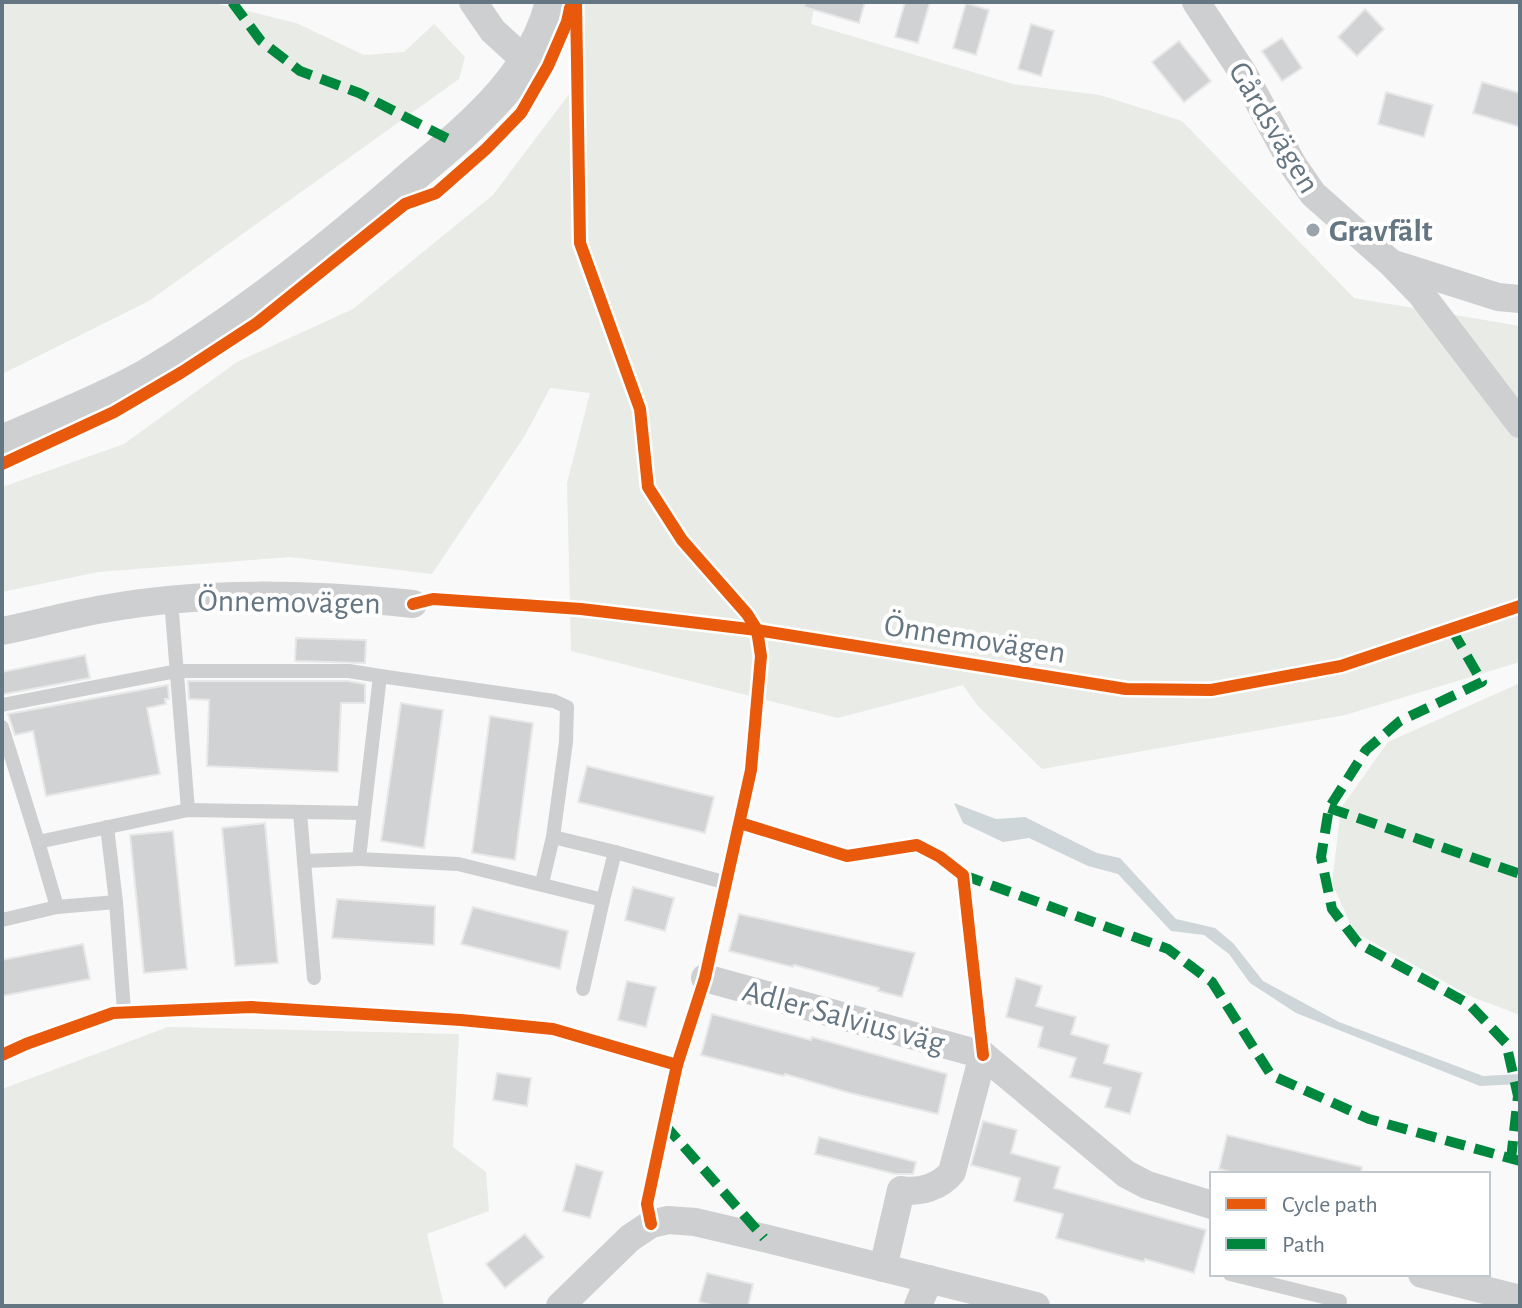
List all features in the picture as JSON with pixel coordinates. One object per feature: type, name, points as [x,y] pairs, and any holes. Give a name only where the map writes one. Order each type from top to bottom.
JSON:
[{"type":"street","points":[[473,2],[493,31],[526,61]]},
{"type":"street","points":[[2,442],[143,377],[244,313],[364,218],[486,111],[526,61],[544,29],[552,2]]},
{"type":"street","name":"Gårdsvägen","points":[[1196,2],[1243,73],[1293,165],[1313,194],[1421,294],[1520,424]]},
{"type":"street","points":[[1391,263],[1498,297],[1520,299]]},
{"type":"street","name":"Önnemovägen","points":[[2,631],[104,609],[210,597],[413,604]]},
{"type":"street","name":"Adler Salvius väg","points":[[705,978],[983,1055],[1126,1174],[1147,1185],[1210,1204]]},
{"type":"street","name":"Adler Salvius väg","points":[[883,1268],[901,1190],[924,1189],[944,1183],[952,1172],[983,1055]]},
{"type":"street","points":[[560,1306],[630,1238],[651,1224],[668,1220],[736,1231],[1036,1306]]},
{"type":"street","points":[[1430,1276],[1520,1299]]},
{"type":"street","points":[[918,1306],[929,1279]]},
{"type":"lane","points":[[171,600],[188,810]]},
{"type":"lane","points":[[2,705],[177,671],[349,671],[554,701],[567,707],[566,742],[553,837],[542,883]]},
{"type":"lane","points":[[359,859],[380,676]]},
{"type":"lane","points":[[2,727],[57,907]]},
{"type":"lane","points":[[38,842],[188,810],[364,813]]},
{"type":"lane","points":[[300,812],[314,978]]},
{"type":"lane","points":[[107,827],[124,1011]]},
{"type":"lane","points":[[553,837],[727,883]]},
{"type":"lane","points":[[583,989],[615,852]]},
{"type":"lane","points":[[304,861],[359,859],[458,864],[603,900]]},
{"type":"lane","points":[[2,920],[57,907],[116,902]]},
{"type":"lane","points":[[1238,1276],[1340,1301],[1339,1306]]},
{"type":"shaded area","points":[[2,2],[209,2],[296,23],[364,55],[404,52],[434,24],[465,57],[459,79],[149,301],[2,374]]},
{"type":"shaded area","points":[[582,2],[815,2],[811,24],[1013,84],[1100,95],[1182,121],[1354,298],[1520,326],[1520,662],[1345,715],[1042,769],[977,705],[963,685],[838,718],[571,651],[567,483],[590,393],[550,388],[524,437],[432,574],[290,557],[98,572],[2,592],[2,487],[124,444],[237,362],[353,309],[493,195],[579,81]]},
{"type":"shaded area","points":[[1520,683],[1520,1015],[1472,997],[1354,932],[1332,883],[1341,808],[1388,742]]},
{"type":"shaded area","points":[[954,803],[996,819],[1025,817],[1097,853],[1120,858],[1176,919],[1215,928],[1233,943],[1263,981],[1339,1022],[1483,1076],[1520,1074],[1520,1084],[1480,1086],[1296,1013],[1250,983],[1229,954],[1204,935],[1171,931],[1118,874],[1088,866],[1029,838],[1003,842],[963,823]]},
{"type":"shaded area","points":[[168,1027],[459,1034],[453,1147],[486,1172],[489,1211],[427,1234],[444,1306],[2,1306],[2,1089]]},
{"type":"building","points":[[805,2],[865,2],[859,23],[804,7]]},
{"type":"building","points":[[905,2],[930,2],[918,43],[895,37]]},
{"type":"building","points":[[966,3],[989,10],[976,55],[953,48]]},
{"type":"building","points":[[1365,9],[1384,29],[1357,56],[1338,37]]},
{"type":"building","points":[[1031,24],[1054,31],[1041,76],[1018,69]]},
{"type":"building","points":[[1282,38],[1302,68],[1282,81],[1262,51]]},
{"type":"building","points":[[1179,41],[1211,81],[1184,102],[1152,62]]},
{"type":"building","points":[[1482,82],[1520,93],[1520,127],[1473,113]]},
{"type":"building","points":[[1386,92],[1433,105],[1424,137],[1378,124]]},
{"type":"building","points":[[296,638],[366,640],[365,663],[295,661]]},
{"type":"building","points":[[85,655],[90,678],[2,693],[2,672]]},
{"type":"building","points":[[188,681],[348,681],[365,684],[365,703],[341,703],[338,772],[207,766],[209,700],[189,699]]},
{"type":"building","points":[[168,685],[169,699],[165,699],[166,704],[147,708],[160,774],[46,796],[33,731],[15,735],[8,714]]},
{"type":"building","points":[[401,703],[443,710],[424,848],[381,841]]},
{"type":"building","points":[[490,716],[533,723],[515,860],[472,853]]},
{"type":"building","points":[[587,766],[714,797],[705,833],[578,802]]},
{"type":"building","points":[[265,823],[278,963],[235,966],[222,828]]},
{"type":"building","points":[[173,831],[187,969],[144,973],[130,835]]},
{"type":"building","points":[[633,887],[674,898],[665,931],[625,920]]},
{"type":"building","points":[[337,899],[435,906],[434,945],[332,938]]},
{"type":"building","points":[[473,907],[568,931],[560,969],[461,944]]},
{"type":"building","points":[[739,914],[915,953],[902,997],[794,965],[729,951]]},
{"type":"building","points":[[83,944],[90,979],[2,996],[2,960]]},
{"type":"building","points":[[1016,978],[1042,986],[1036,1006],[1076,1017],[1071,1034],[1109,1045],[1104,1063],[1142,1073],[1130,1114],[1105,1107],[1111,1088],[1070,1077],[1076,1058],[1038,1047],[1043,1027],[1006,1017]]},
{"type":"building","points":[[627,981],[656,987],[646,1027],[618,1020]]},
{"type":"building","points":[[712,1014],[811,1040],[812,1037],[947,1074],[938,1114],[701,1055]]},
{"type":"building","points":[[497,1073],[531,1078],[527,1106],[493,1100]]},
{"type":"building","points":[[983,1121],[1017,1130],[1011,1153],[1060,1167],[1054,1188],[1206,1230],[1194,1273],[1056,1238],[1063,1214],[1014,1201],[1020,1178],[971,1165]]},
{"type":"building","points":[[1227,1135],[1362,1167],[1361,1172],[1231,1172],[1219,1169]]},
{"type":"building","points":[[819,1137],[916,1162],[913,1174],[895,1174],[815,1154]]},
{"type":"building","points":[[576,1164],[603,1172],[590,1218],[563,1211]]},
{"type":"building","points":[[525,1234],[544,1257],[505,1288],[486,1264]]},
{"type":"building","points":[[707,1273],[753,1284],[748,1306],[715,1306],[699,1302]]},
{"type":"marked path","points":[[232,2],[261,41],[300,71],[359,93],[452,141]]},
{"type":"marked path","points":[[1452,630],[1482,682],[1400,721],[1366,750],[1329,808],[1321,857],[1332,909],[1358,943],[1469,1004],[1506,1043],[1518,1096],[1511,1159]]},
{"type":"marked path","points":[[1329,808],[1520,874]]},
{"type":"marked path","points":[[963,875],[1168,949],[1212,982],[1271,1075],[1369,1119],[1520,1161]]},
{"type":"marked path","points":[[664,1124],[764,1238]]},
{"type":"cycle path","points":[[576,2],[580,243],[640,409],[648,487],[682,540],[747,614],[757,630],[761,656],[751,770],[705,978],[677,1065],[664,1124],[647,1204],[651,1224]]},
{"type":"cycle path","points":[[2,464],[114,412],[182,372],[257,323],[405,204],[436,193],[521,113],[548,66],[570,8]]},
{"type":"cycle path","points":[[413,604],[433,599],[581,609],[757,630],[1126,689],[1211,690],[1341,666],[1520,606]]},
{"type":"cycle path","points":[[740,823],[847,856],[917,845],[940,857],[963,875],[983,1055]]},
{"type":"cycle path","points":[[2,1055],[113,1013],[251,1007],[553,1029],[677,1065]]},
{"type":"place","name":"Gravfält","points":[[1313,230]]}]
